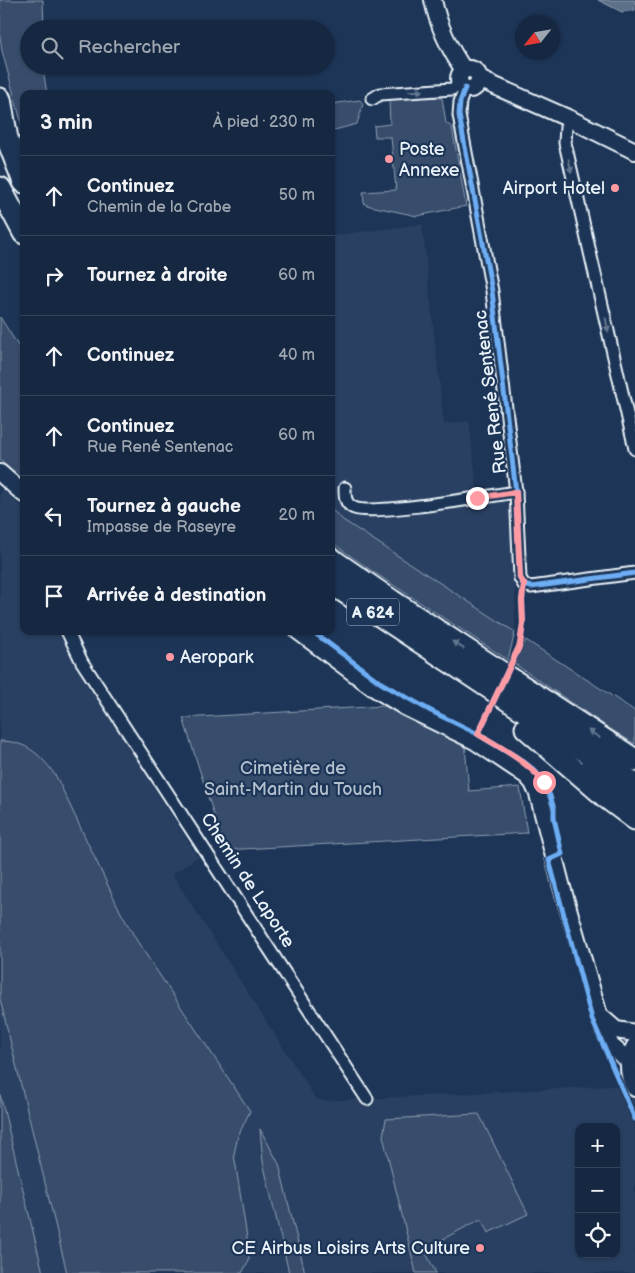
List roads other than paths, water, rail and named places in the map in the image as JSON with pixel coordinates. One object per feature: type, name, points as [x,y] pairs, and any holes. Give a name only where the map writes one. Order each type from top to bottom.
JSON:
[{"type":"highway","points":[[0,99],[3,128],[20,172]]},
{"type":"highway","points":[[0,188],[20,226]]},
{"type":"highway","name":"A 624","points":[[335,562],[400,607],[635,760]]},
{"type":"highway","name":"A 624","points":[[335,586],[635,784]]},
{"type":"highway","points":[[415,640],[452,675],[635,802]]},
{"type":"highway","points":[[526,728],[607,798],[635,819]]},
{"type":"street","points":[[433,0],[440,24],[467,81],[570,119],[635,151]]},
{"type":"street","points":[[372,99],[380,94],[392,92],[452,89],[467,81]]},
{"type":"street","name":"Rue René Sentenac","points":[[467,81],[460,102],[459,115],[492,291],[516,492],[520,578],[524,584],[531,587],[635,573]]},
{"type":"street","points":[[570,119],[566,127],[565,143],[635,448]]},
{"type":"street","points":[[0,473],[20,490]]},
{"type":"street","points":[[345,488],[345,499],[348,504],[354,508],[365,510],[401,508],[516,492]]},
{"type":"street","name":"Chemin de Laporte","points":[[69,635],[82,662],[367,1099]]},
{"type":"street","points":[[303,635],[374,688],[405,707],[475,741],[528,776],[538,794],[565,900],[600,1016],[602,1029],[611,1046],[629,1061]]},
{"type":"street","points":[[600,1016],[616,1030],[635,1033]]},
{"type":"street","points":[[634,1089],[630,1077],[629,1061],[635,1046]]},
{"type":"place","name":"Poste Annexe","points":[[389,159]]},
{"type":"place","name":"Airport Hotel","points":[[615,188]]},
{"type":"place","name":"Aeropark","points":[[170,657]]},
{"type":"place","name":"CE Airbus Loisirs Arts Culture","points":[[480,1248]]},
{"type":"park label","name":"Cimetière de Saint-Martin du Touch","points":[[293,778]]}]
